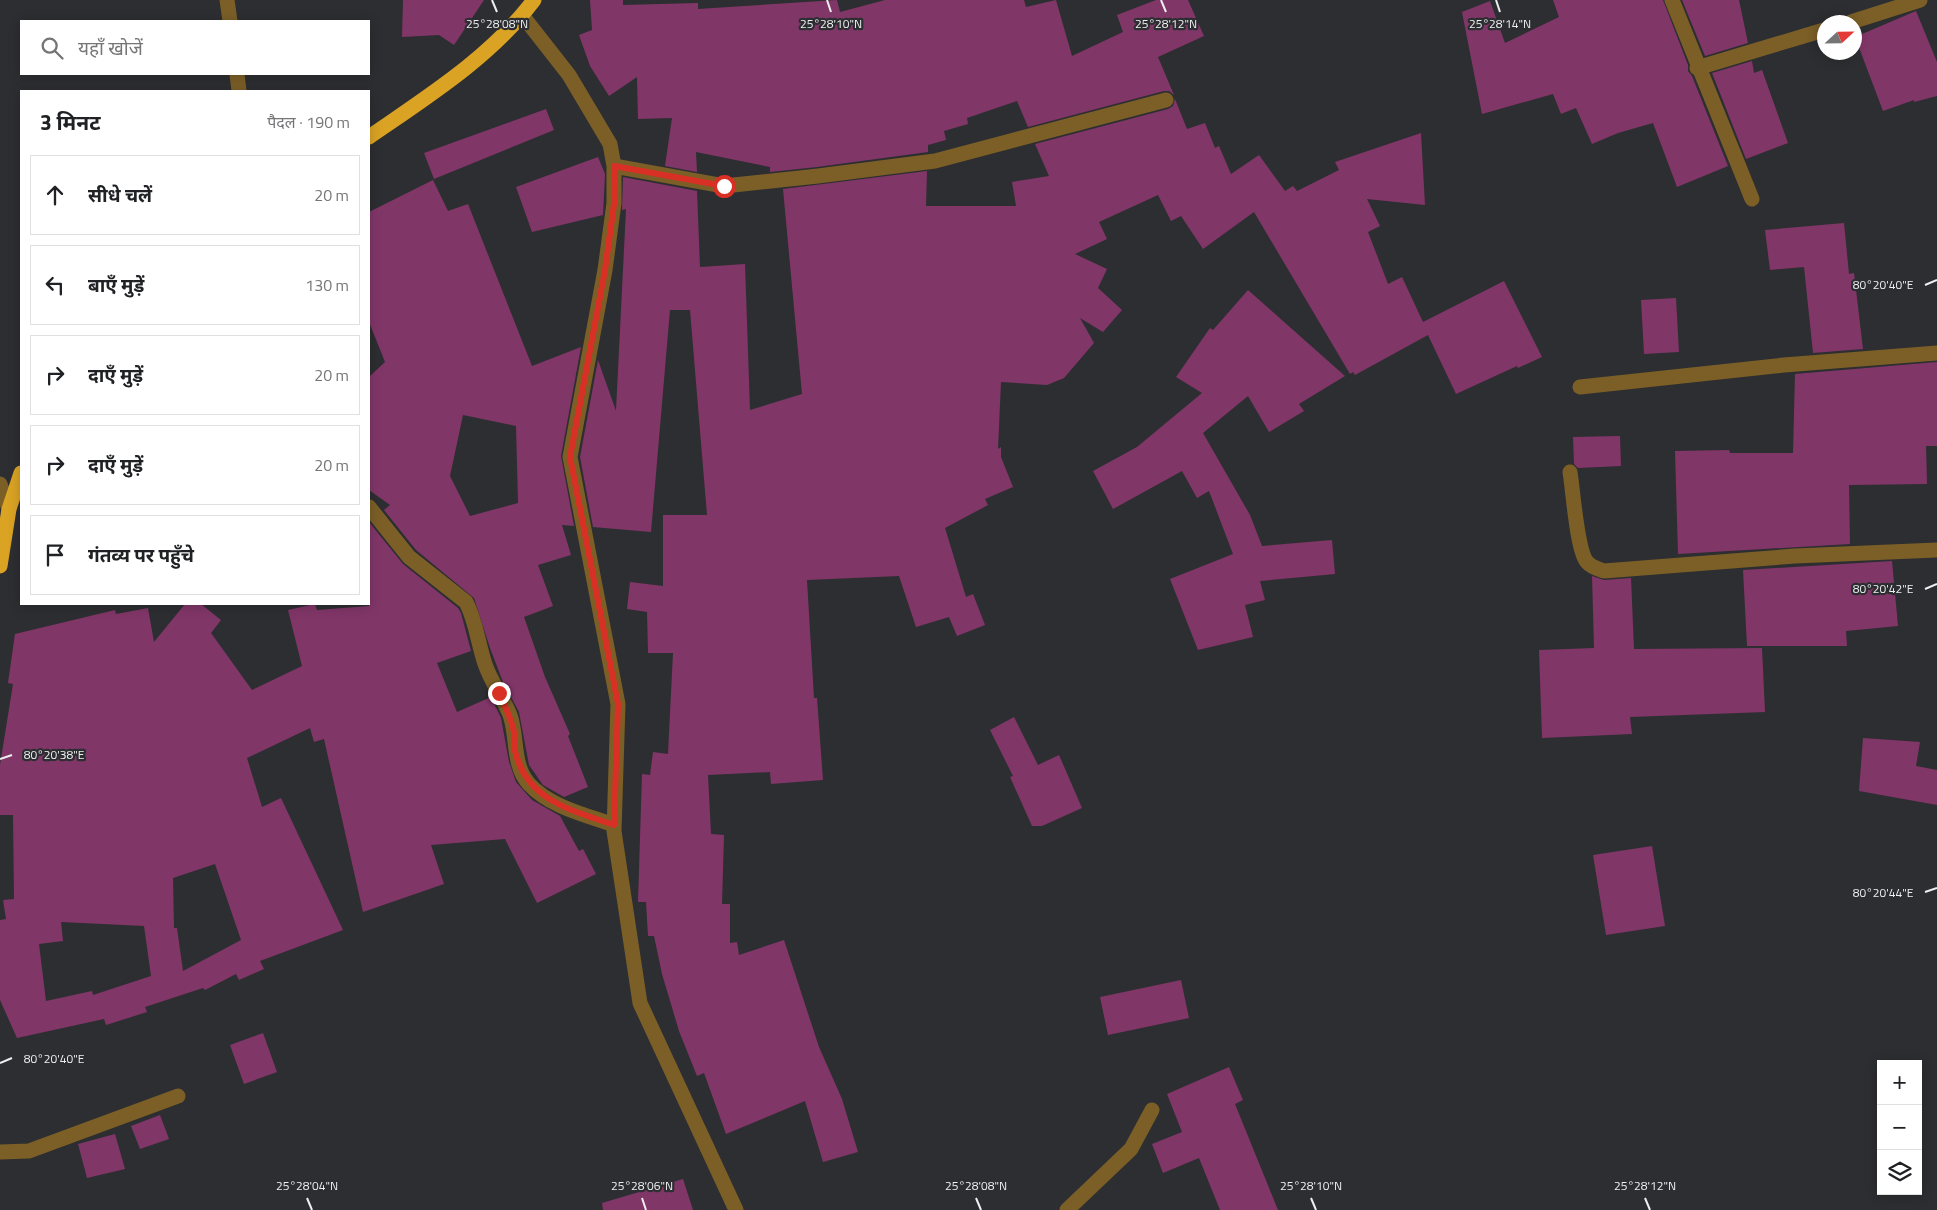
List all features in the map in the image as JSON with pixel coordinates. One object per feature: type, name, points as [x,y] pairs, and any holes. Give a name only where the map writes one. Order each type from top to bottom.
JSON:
[{"type":"highway","points":[[370,136],[457,76],[522,15],[534,0]]},
{"type":"highway","points":[[0,566],[9,509],[20,476]]},
{"type":"street","points":[[227,0],[230,20]]},
{"type":"street","points":[[1672,0],[1697,68],[1752,199]]},
{"type":"street","points":[[1862,18],[1920,0]]},
{"type":"street","points":[[522,15],[569,75],[610,144],[614,166],[614,204],[605,270],[570,457],[618,704],[614,825],[640,1003],[736,1210]]},
{"type":"street","points":[[1697,68],[1817,32]]},
{"type":"street","points":[[236,75],[239,90]]},
{"type":"street","points":[[614,166],[724,186],[828,175],[935,161],[1166,100]]},
{"type":"street","points":[[1580,387],[1784,364],[1937,353]]},
{"type":"street","points":[[1570,472],[1581,550],[1586,562],[1604,571],[1795,556],[1937,550]]},
{"type":"street","points":[[0,484],[9,509]]},
{"type":"street","points":[[370,508],[409,557],[466,602],[471,611],[486,665],[510,715],[514,749],[525,778],[531,786],[562,807],[614,825]]},
{"type":"street","points":[[0,1152],[29,1151],[178,1096]]},
{"type":"street","points":[[1067,1210],[1130,1149],[1152,1110]]},
{"type":"building","points":[[403,0],[484,0],[454,45],[439,35],[402,37]]},
{"type":"building","points":[[590,0],[623,0],[623,5],[698,3],[698,9],[837,0],[840,12],[885,0],[1024,0],[1026,7],[1056,0],[1072,56],[1123,32],[1117,15],[1156,0],[1188,0],[1204,36],[1158,57],[1174,95],[1169,91],[1164,91],[1028,127],[1017,101],[967,118],[968,124],[944,131],[946,140],[928,145],[928,152],[817,167],[770,172],[770,167],[696,152],[697,172],[665,166],[672,118],[638,119],[637,77],[609,96],[590,66],[579,35],[592,30]]},
{"type":"building","points":[[1553,0],[1663,0],[1688,65],[1688,71],[1692,76],[1728,166],[1677,187],[1653,123],[1618,133],[1592,144],[1576,108],[1561,114],[1553,94],[1482,114],[1462,12],[1490,1],[1505,43],[1559,17]]},
{"type":"building","points":[[1682,0],[1739,0],[1748,43],[1705,56]]},
{"type":"building","points":[[1916,11],[1937,62],[1937,96],[1914,102],[1914,100],[1883,111],[1862,56],[1862,34]]},
{"type":"building","points":[[1752,61],[1754,73],[1762,70],[1788,143],[1746,159],[1712,73]]},
{"type":"building","points":[[1175,99],[1187,129],[1205,123],[1215,148],[1219,146],[1231,174],[1259,155],[1285,191],[1293,186],[1297,191],[1339,170],[1335,162],[1421,133],[1425,205],[1367,199],[1380,226],[1368,232],[1388,284],[1402,277],[1423,322],[1504,281],[1542,357],[1518,368],[1517,366],[1456,394],[1428,335],[1355,375],[1353,372],[1350,374],[1254,212],[1203,249],[1181,216],[1171,221],[1158,195],[1099,222],[1107,239],[1075,254],[1107,269],[1098,288],[1122,310],[1103,332],[1080,318],[1094,343],[1064,378],[1047,385],[1001,382],[998,449],[1001,447],[1001,457],[1013,487],[985,499],[988,505],[945,528],[966,597],[973,594],[985,625],[957,636],[949,617],[916,627],[899,576],[807,580],[814,698],[817,698],[823,780],[771,784],[770,772],[708,775],[711,834],[724,835],[722,904],[730,904],[730,943],[737,942],[739,955],[784,940],[819,1047],[842,1099],[858,1152],[823,1162],[805,1101],[726,1134],[704,1073],[697,1076],[679,1031],[662,974],[654,936],[648,936],[646,902],[638,902],[642,774],[650,775],[653,752],[668,754],[673,653],[648,653],[647,612],[627,609],[630,582],[663,586],[663,515],[707,515],[690,310],[670,310],[651,532],[593,527],[580,457],[598,360],[616,411],[626,209],[622,210],[623,177],[697,191],[700,267],[745,264],[750,410],[802,394],[783,189],[927,171],[926,206],[1016,206],[1012,182],[1049,176],[1035,144],[1168,109],[1173,106]]},
{"type":"building","points":[[546,109],[554,130],[434,179],[424,153]]},
{"type":"building","points":[[598,157],[605,174],[603,215],[532,232],[516,187]]},
{"type":"building","points":[[433,180],[448,211],[468,204],[532,366],[581,347],[561,456],[574,526],[562,525],[571,555],[538,565],[553,606],[524,617],[545,677],[570,734],[568,736],[588,787],[564,797],[543,785],[529,765],[519,712],[503,682],[474,598],[416,550],[384,510],[390,505],[370,491],[370,376],[385,362],[370,324],[370,212]],"holes":[[[463,415],[516,426],[518,503],[470,516],[450,476]]]},
{"type":"building","points":[[1844,223],[1849,274],[1854,273],[1863,349],[1813,353],[1804,267],[1770,270],[1765,230]]},
{"type":"building","points":[[1248,290],[1345,376],[1299,404],[1304,411],[1269,432],[1248,396],[1203,433],[1250,515],[1262,546],[1332,540],[1335,574],[1260,581],[1265,600],[1245,605],[1253,637],[1198,650],[1170,579],[1233,554],[1209,491],[1197,498],[1182,471],[1113,509],[1093,471],[1137,447],[1202,393],[1176,377],[1210,328],[1213,330]]},
{"type":"building","points":[[1676,298],[1679,352],[1644,354],[1641,300]]},
{"type":"building","points":[[1937,362],[1937,446],[1926,446],[1927,484],[1849,485],[1850,544],[1678,554],[1675,451],[1729,450],[1730,453],[1793,453],[1795,374]]},
{"type":"building","points":[[1620,436],[1621,466],[1578,468],[1574,464],[1573,437]]},
{"type":"building","points":[[370,523],[403,564],[458,608],[461,613],[471,651],[437,663],[457,712],[491,697],[501,718],[509,762],[516,782],[532,800],[560,816],[579,851],[583,849],[596,874],[537,903],[505,839],[431,845],[444,884],[363,912],[324,739],[314,742],[310,728],[247,758],[262,807],[281,798],[343,930],[260,961],[264,969],[239,980],[236,974],[205,990],[203,988],[145,1007],[147,1012],[106,1025],[104,1019],[17,1038],[0,1000],[0,920],[6,919],[3,900],[14,899],[13,815],[0,815],[0,765],[13,684],[8,683],[15,634],[115,610],[116,614],[148,608],[154,642],[184,605],[202,605],[221,620],[211,633],[252,690],[302,666],[288,610],[315,605],[317,610],[370,605]],"holes":[[[215,864],[241,940],[183,971],[177,928],[174,928],[173,878]],[[61,922],[144,926],[151,976],[93,995],[92,991],[46,1001],[39,944],[63,941]]]},
{"type":"building","points":[[1892,561],[1898,626],[1846,631],[1847,646],[1747,646],[1743,570]]},
{"type":"building","points":[[1592,576],[1604,580],[1631,578],[1634,649],[1762,648],[1765,712],[1630,717],[1632,734],[1542,738],[1539,650],[1594,648]]},
{"type":"building","points":[[1014,717],[1038,765],[1059,755],[1082,808],[1042,826],[1032,826],[1010,777],[1013,776],[990,730]]},
{"type":"building","points":[[1863,738],[1920,742],[1916,766],[1937,770],[1937,805],[1859,791]]},
{"type":"building","points":[[1652,846],[1665,926],[1606,935],[1593,855]]},
{"type":"building","points":[[1181,980],[1189,1018],[1108,1035],[1100,997]]},
{"type":"building","points":[[263,1033],[277,1072],[244,1084],[230,1045]]},
{"type":"building","points":[[1229,1067],[1243,1100],[1235,1104],[1278,1210],[1220,1210],[1199,1158],[1163,1173],[1152,1144],[1182,1132],[1167,1094]]},
{"type":"building","points":[[160,1115],[169,1139],[140,1149],[131,1126]]},
{"type":"building","points":[[115,1134],[125,1169],[87,1178],[78,1144]]},
{"type":"building","points":[[683,1179],[693,1210],[603,1210],[602,1203]]},
{"type":"route","points":[[499,693],[510,715],[514,733],[514,749],[518,762],[531,786],[562,807],[614,825],[618,704],[570,457],[605,270],[614,204],[614,166],[724,186]]}]
